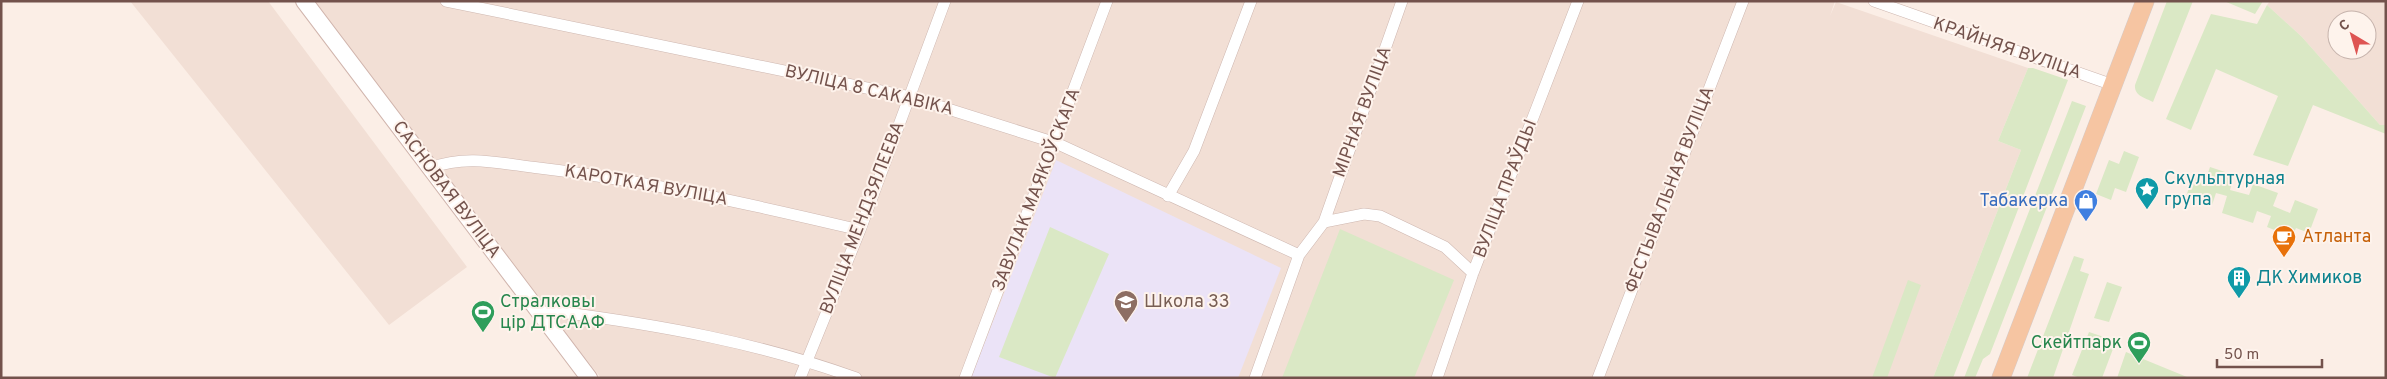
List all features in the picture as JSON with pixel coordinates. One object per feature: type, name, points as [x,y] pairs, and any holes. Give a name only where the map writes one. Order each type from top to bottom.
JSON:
[{"type":"main road","name":"САСНОВАЯ ВУЛІЦА","points":[[304,1],[589,378]]},
{"type":"main road","points":[[2001,378],[2145,1]]},
{"type":"street","name":"ВУЛІЦА 8 САКАВІКА","points":[[446,1],[910,97],[1056,143],[1300,255]]},
{"type":"street","name":"ВУЛІЦА МЕНДЗЯЛЕЕВА","points":[[800,378],[860,230],[945,1]]},
{"type":"street","name":"ЗАВУЛАК МАЯКОЎСКАГА","points":[[965,378],[1056,143],[1107,1]]},
{"type":"street","points":[[1168,196],[1194,152],[1251,1]]},
{"type":"street","name":"МІРНАЯ ВУЛІЦА","points":[[1255,378],[1300,255],[1324,222],[1402,1]]},
{"type":"street","name":"ВУЛІЦА ПРАЎДЫ","points":[[1437,378],[1473,273],[1578,1]]},
{"type":"street","name":"ФЕСТЫВАЛЬНАЯ ВУЛІЦА","points":[[1598,378],[1742,1]]},
{"type":"street","name":"КРАЙНЯЯ ВУЛІЦА","points":[[1874,1],[2112,86]]},
{"type":"street","name":"КАРОТКАЯ ВУЛІЦА","points":[[431,168],[447,161],[489,160],[603,176],[763,208],[860,230]]},
{"type":"street","points":[[1324,222],[1355,215],[1380,216],[1445,247],[1473,273]]},
{"type":"street","points":[[540,312],[605,318],[688,331],[807,360],[856,378]]},
{"type":"shaded area","points":[[130,1],[268,1],[467,267],[389,325]]},
{"type":"shaded area","points":[[306,1],[1835,1],[1830,16],[1836,2],[2028,68],[1998,141],[2021,150],[1933,378],[601,378]]},
{"type":"shaded area","points":[[2270,1],[2386,1],[2386,125],[2380,125],[2302,37],[2267,5]]},
{"type":"shaded area","name":"Школа 33","points":[[1056,160],[1281,268],[1238,378],[971,378]]},
{"type":"green space","points":[[2167,1],[2193,1],[2153,102],[2138,94],[2135,85]]},
{"type":"green space","points":[[2224,1],[2263,1],[2255,14]]},
{"type":"green space","points":[[2267,5],[2302,37],[2380,125],[2386,125],[2386,134],[2313,105],[2288,166],[2253,155],[2278,96],[2216,69],[2191,130],[2166,119],[2211,14],[2257,24]]},
{"type":"green space","points":[[2028,68],[2068,80],[1953,378],[1933,378],[2021,150],[1998,141]]},
{"type":"green space","points":[[2072,101],[2086,106],[1990,354],[1983,359],[1975,378],[1964,378]]},
{"type":"green space","points":[[2124,151],[2139,157],[2126,192],[2115,188],[2111,200],[2096,194],[2109,160],[2119,164]]},
{"type":"green space","points":[[2210,167],[2234,175],[2230,190],[2249,195],[2253,184],[2278,193],[2273,206],[2290,213],[2295,200],[2318,209],[2309,233],[2296,228],[2292,237],[2267,227],[2271,216],[2257,211],[2253,223],[2222,213],[2227,196],[2216,193],[2212,205],[2186,197],[2193,175],[2206,179]]},
{"type":"green space","points":[[1050,227],[1109,254],[1055,378],[999,357]]},
{"type":"green space","points":[[1340,229],[1454,280],[1414,378],[1282,378]]},
{"type":"green space","points":[[2074,256],[2084,259],[2080,271],[2089,274],[2053,378],[2027,378]]},
{"type":"green space","points":[[1908,280],[1921,285],[1887,378],[1872,378]]},
{"type":"green space","points":[[2107,282],[2122,287],[2109,322],[2094,318]]},
{"type":"green space","points":[[2089,332],[2116,341],[2102,378],[2080,378],[2072,375]]},
{"type":"green space","name":"Скейтпарк","points":[[2126,352],[2187,377],[2187,378],[2117,378]]},
{"type":"place","name":"Скульптурная група","points":[[2147,210]]},
{"type":"place","name":"Табакерка","points":[[2086,222]]},
{"type":"place","name":"Атланта","points":[[2284,258]]},
{"type":"place","name":"ДК Химиков","points":[[2239,299]]},
{"type":"place","name":"Школа 33","points":[[1126,323]]},
{"type":"place","name":"Стралковы цір ДТСААФ","points":[[483,333]]},
{"type":"place","name":"Скейтпарк","points":[[2139,364]]}]
